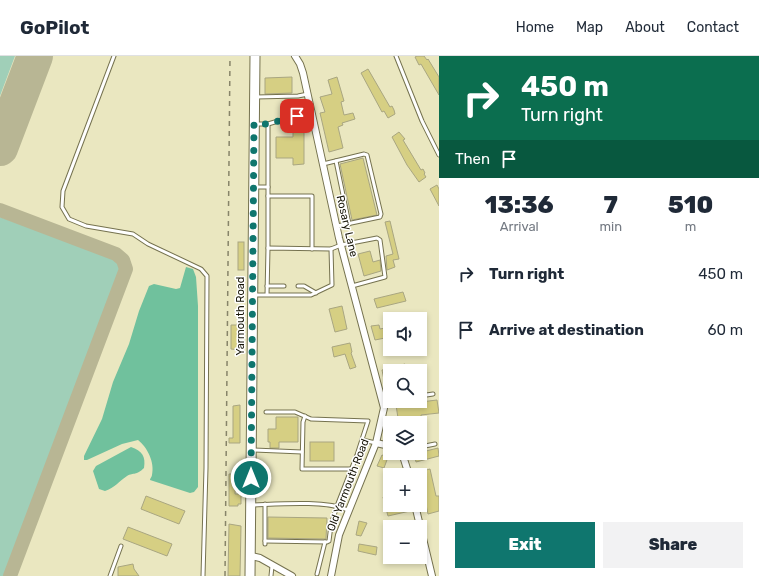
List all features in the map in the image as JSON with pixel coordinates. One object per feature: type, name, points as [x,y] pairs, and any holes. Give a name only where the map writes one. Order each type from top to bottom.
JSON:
[{"type":"main road","name":"Yarmouth Road","points":[[250,576],[255,56]]},
{"type":"street","name":"Rosary Lane","points":[[295,56],[300,64],[308,94],[336,226],[383,401]]},
{"type":"street","name":"Old Yarmouth Road","points":[[331,576],[338,539],[376,443],[383,418],[383,408]]},
{"type":"street","points":[[376,443],[383,444]]},
{"type":"street","points":[[417,512],[432,576]]},
{"type":"street","points":[[251,556],[260,558],[292,576]]},
{"type":"lane","points":[[114,56],[63,191],[62,207],[69,219],[86,226],[127,233],[140,237],[148,244],[201,269],[207,276],[206,468],[203,576]]},
{"type":"lane","points":[[396,56],[422,121],[439,155]]},
{"type":"lane","points":[[254,98],[298,96],[308,94]]},
{"type":"lane","points":[[254,124],[268,124],[312,111]]},
{"type":"lane","points":[[267,295],[268,124]]},
{"type":"lane","points":[[323,164],[364,154],[367,155],[381,214],[380,217],[336,226]]},
{"type":"lane","points":[[336,161],[349,224]]},
{"type":"lane","points":[[254,187],[268,187]]},
{"type":"lane","points":[[268,196],[312,196],[312,249]]},
{"type":"lane","points":[[268,248],[331,249],[341,245],[378,238],[380,240],[385,277],[352,286]]},
{"type":"lane","points":[[253,295],[311,295],[332,285],[331,249]]},
{"type":"lane","points":[[267,286],[284,286]]},
{"type":"lane","points":[[298,286],[304,286],[316,293]]},
{"type":"lane","points":[[427,395],[433,394]]},
{"type":"lane","points":[[265,504],[265,543],[325,542],[330,539],[331,525],[337,506],[352,469],[368,421],[311,420],[295,412],[266,412]]},
{"type":"lane","points":[[305,416],[302,422],[302,469],[352,469]]},
{"type":"lane","points":[[362,440],[376,443]]},
{"type":"lane","points":[[427,446],[435,444]]},
{"type":"lane","points":[[251,450],[302,452]]},
{"type":"lane","points":[[251,505],[337,506],[349,511]]},
{"type":"lane","points":[[317,574],[325,542]]},
{"type":"lane","points":[[110,576],[121,546]]},
{"type":"lane","points":[[271,576],[272,565]]},
{"type":"green space","points":[[0,56],[15,56],[0,96]]},
{"type":"green space","points":[[0,217],[114,258],[121,267],[5,576],[0,576]]},
{"type":"green space","points":[[186,267],[193,269],[196,277],[198,306],[198,487],[194,492],[190,493],[150,480],[153,470],[150,455],[138,440],[122,444],[84,460],[84,456],[102,419],[113,382],[129,344],[139,311],[149,286],[154,284],[176,289],[180,288]]},
{"type":"green space","points":[[131,447],[138,450],[144,457],[144,468],[137,473],[127,476],[105,491],[99,489],[93,471],[96,466]]},
{"type":"building","points":[[424,56],[427,60],[428,59],[439,77],[439,95],[421,64],[419,65],[415,57]]},
{"type":"building","points":[[368,69],[390,107],[392,106],[394,110],[395,114],[388,118],[384,111],[382,112],[361,73]]},
{"type":"building","points":[[292,77],[292,93],[265,94],[265,78]]},
{"type":"building","points":[[337,77],[344,101],[341,102],[344,115],[353,113],[355,119],[342,123],[343,125],[338,127],[343,148],[329,152],[320,113],[325,112],[320,97],[332,94],[328,80]]},
{"type":"building","points":[[293,132],[304,132],[304,164],[293,165],[293,158],[276,158],[276,137],[293,137]]},
{"type":"building","points":[[399,132],[405,139],[403,140],[421,170],[423,169],[425,173],[424,174],[426,177],[419,182],[407,165],[392,137]]},
{"type":"building","points":[[363,158],[377,215],[352,220],[340,164]]},
{"type":"building","points":[[437,185],[439,189],[439,206],[430,189]]},
{"type":"building","points":[[390,221],[399,259],[393,260],[395,267],[387,270],[386,256],[393,254],[385,222]]},
{"type":"building","points":[[238,242],[244,242],[244,270],[238,270]]},
{"type":"building","points":[[370,251],[373,262],[380,260],[381,271],[364,276],[358,254]]},
{"type":"building","points":[[403,292],[406,301],[377,308],[374,299]]},
{"type":"building","points":[[342,306],[347,329],[335,332],[329,309]]},
{"type":"building","points":[[231,325],[241,325],[241,350],[231,349]]},
{"type":"building","points":[[379,325],[380,329],[383,328],[383,338],[375,340],[371,326]]},
{"type":"building","points":[[350,343],[351,353],[356,367],[350,369],[345,354],[334,357],[332,347]]},
{"type":"building","points":[[437,400],[439,413],[421,416],[398,416],[396,408],[427,408],[427,401]]},
{"type":"building","points":[[240,405],[240,443],[229,443],[229,438],[233,438],[233,406]]},
{"type":"building","points":[[276,417],[298,417],[298,442],[279,442],[279,448],[270,448],[270,442],[268,442],[268,429],[276,429]]},
{"type":"building","points":[[310,442],[334,442],[334,461],[310,461]]},
{"type":"building","points":[[438,448],[439,456],[427,459],[427,451]]},
{"type":"building","points":[[383,455],[383,460],[387,460],[384,468],[377,466]]},
{"type":"building","points":[[430,469],[436,496],[439,496],[439,511],[428,514],[427,509],[427,470]]},
{"type":"building","points":[[229,474],[236,474],[235,494],[241,494],[241,504],[238,504],[238,506],[229,506]]},
{"type":"building","points":[[146,496],[185,511],[179,524],[141,509]]},
{"type":"building","points":[[387,512],[406,512],[388,516]]},
{"type":"building","points":[[268,517],[327,518],[326,539],[268,538]]},
{"type":"building","points":[[359,521],[367,523],[361,536],[356,535]]},
{"type":"building","points":[[229,524],[241,526],[240,576],[228,576]]},
{"type":"building","points":[[128,527],[172,544],[167,556],[123,539]]},
{"type":"building","points":[[359,544],[377,547],[376,555],[358,551]]},
{"type":"building","points":[[133,564],[134,569],[139,576],[118,576],[118,567]]},
{"type":"taxiway","points":[[0,210],[116,254],[123,260],[126,269],[10,576]]},
{"type":"runway","points":[[0,148],[35,56]]},
{"type":"railway","points":[[225,576],[230,56]]},
{"type":"route","points":[[251,478],[254,124],[268,124],[297,116]]}]
